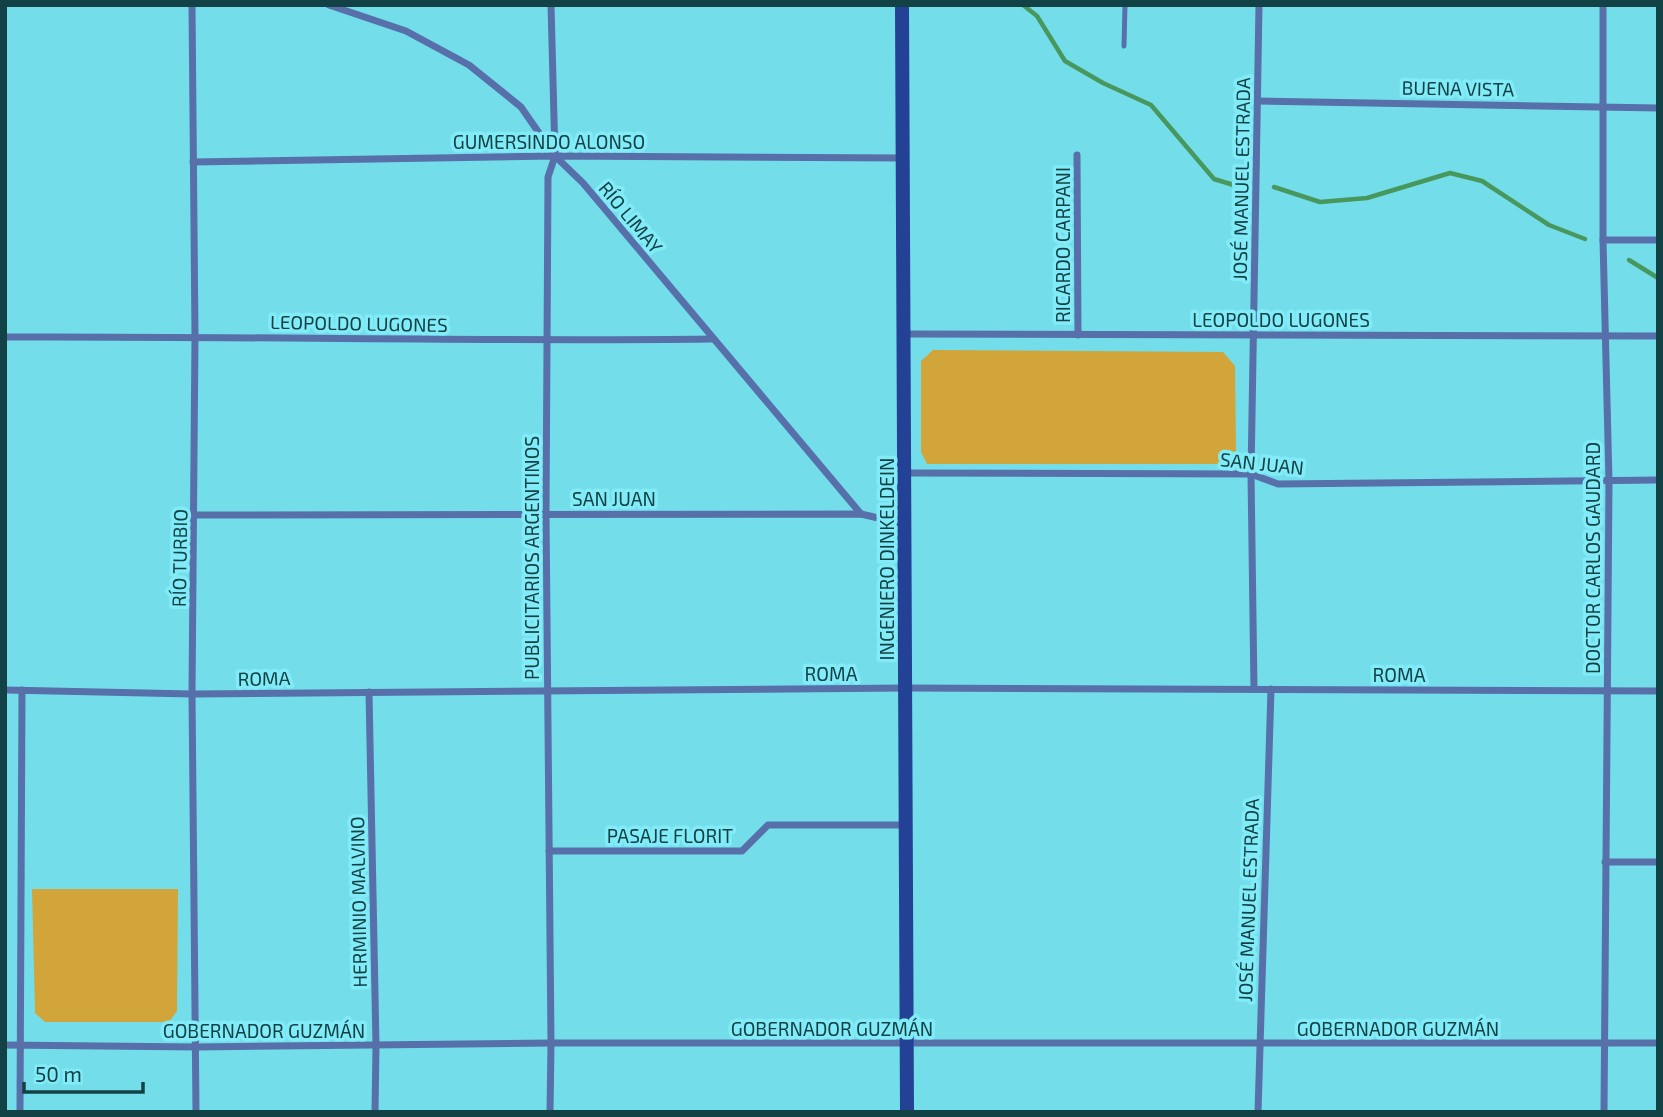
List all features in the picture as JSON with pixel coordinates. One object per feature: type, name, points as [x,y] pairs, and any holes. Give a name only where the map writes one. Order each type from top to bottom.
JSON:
[{"type":"main road","name":"INGENIERO DINKELDEIN","points":[[902,5],[907,1112]]},
{"type":"street","name":"RÍO TURBIO","points":[[192,5],[195,336],[192,694],[196,1112]]},
{"type":"street","name":"RÍO LIMAY","points":[[329,5],[406,31],[469,65],[521,107],[555,156],[583,183],[860,514]]},
{"type":"street","name":"PUBLICITARIOS ARGENTINOS","points":[[550,1112],[546,514],[548,177],[555,156],[551,5]]},
{"type":"street","name":"JOSÉ MANUEL ESTRADA","points":[[1254,689],[1251,474],[1259,5]]},
{"type":"street","name":"DOCTOR CARLOS GAUDARD","points":[[1603,5],[1603,240],[1609,481],[1604,1112]]},
{"type":"street","name":"BUENA VISTA","points":[[1259,101],[1658,108]]},
{"type":"street","name":"RICARDO CARPANI","points":[[1077,155],[1078,335]]},
{"type":"street","name":"GUMERSINDO ALONSO","points":[[193,162],[555,156],[904,158]]},
{"type":"street","points":[[1603,240],[1658,240]]},
{"type":"street","name":"LEOPOLDO LUGONES","points":[[904,334],[1658,336]]},
{"type":"street","name":"LEOPOLDO LUGONES","points":[[5,337],[195,336],[548,341],[711,339]]},
{"type":"street","name":"SAN JUAN","points":[[905,474],[1251,474],[1278,484],[1658,481]]},
{"type":"street","name":"SAN JUAN","points":[[195,515],[860,514],[905,524]]},
{"type":"street","name":"ROMA","points":[[5,690],[192,694],[905,688],[1658,691]]},
{"type":"street","name":"JOSÉ MANUEL ESTRADA","points":[[1258,1112],[1271,689]]},
{"type":"street","points":[[20,1112],[22,690]]},
{"type":"street","name":"HERMINIO MALVINO","points":[[369,692],[375,1112]]},
{"type":"street","name":"PASAJE FLORIT","points":[[549,851],[742,851],[768,825],[906,825]]},
{"type":"street","points":[[1605,862],[1658,862]]},
{"type":"street","name":"GOBERNADOR GUZMÁN","points":[[5,1045],[197,1047],[551,1043],[1658,1043]]},
{"type":"lane","points":[[1124,46],[1125,5]]},
{"type":"shaded area","points":[[933,350],[1223,352],[1235,366],[1236,454],[1218,464],[927,464],[921,452],[921,361]]},
{"type":"shaded area","points":[[32,889],[178,889],[177,1011],[169,1022],[45,1022],[35,1013]]},
{"type":"waterway","points":[[1023,5],[1037,16],[1065,61],[1103,83],[1151,105],[1214,179],[1237,186]]},
{"type":"waterway","points":[[1274,187],[1320,202],[1367,198],[1450,173],[1482,181],[1549,225],[1585,239]]},
{"type":"waterway","points":[[1629,260],[1658,278]]}]
